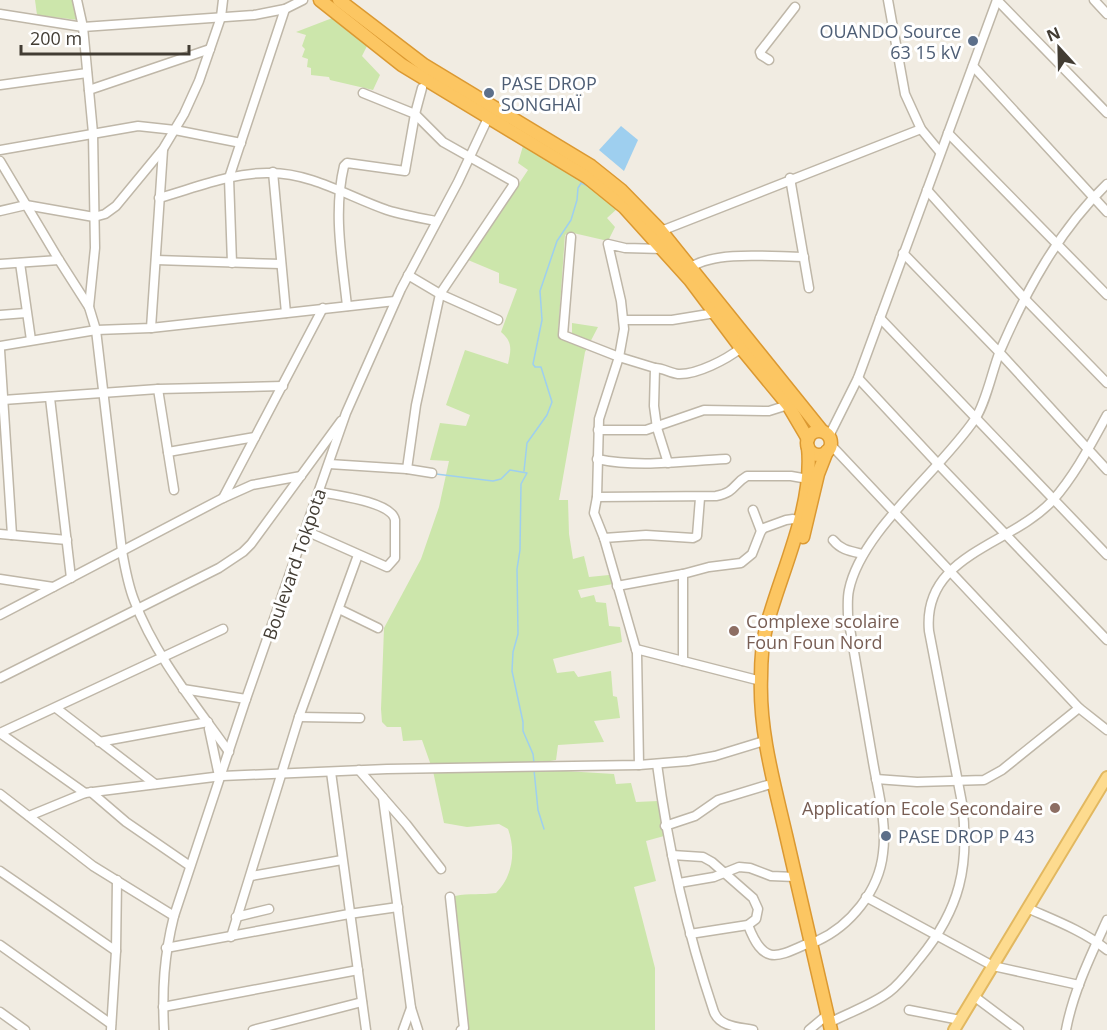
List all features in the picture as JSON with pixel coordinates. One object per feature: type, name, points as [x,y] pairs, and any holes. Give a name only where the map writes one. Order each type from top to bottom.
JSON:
[{"type":"highway","points":[[320,0],[402,65],[587,177],[624,207],[663,249],[788,405],[816,454],[827,441]]},
{"type":"highway","points":[[339,0],[381,34],[442,77],[591,166],[638,205],[692,267],[827,441]]},
{"type":"highway","points":[[814,942],[795,877],[764,741],[761,718],[761,681],[766,627],[799,521],[808,479],[810,463],[808,443],[812,433],[827,441]]},
{"type":"highway","points":[[827,441],[808,522],[776,618],[766,678],[768,718],[775,760],[833,1024]]},
{"type":"main road","points":[[954,1030],[1107,777]]},
{"type":"street","points":[[77,0],[83,27],[93,133],[95,248],[89,307]]},
{"type":"street","points":[[0,211],[26,205],[94,217],[105,214],[116,206],[163,149],[191,100],[221,17],[223,0]]},
{"type":"street","points":[[0,14],[83,27],[254,15],[285,9],[303,0]]},
{"type":"street","points":[[888,0],[905,94],[921,129],[940,152]]},
{"type":"street","points":[[1107,113],[997,0],[858,378],[827,441],[1079,708],[1107,730]]},
{"type":"street","points":[[1094,0],[1107,14]]},
{"type":"street","points":[[768,60],[760,55],[760,52],[795,7]]},
{"type":"street","points":[[232,263],[229,178],[285,9]]},
{"type":"street","points":[[89,90],[210,49]]},
{"type":"street","points":[[973,66],[1107,212]]},
{"type":"street","points":[[0,85],[87,73]]},
{"type":"street","points":[[346,306],[339,221],[339,189],[344,166],[347,163],[405,171],[422,88]]},
{"type":"street","points":[[363,93],[415,114],[443,142],[512,179],[514,184],[441,294],[416,405],[407,469]]},
{"type":"street","name":"Boulevard Tokpota","points":[[164,1030],[166,948],[174,916],[246,699],[346,413],[395,301],[471,156],[488,118]]},
{"type":"street","points":[[0,150],[138,126],[175,130],[241,143]]},
{"type":"street","points":[[661,231],[790,178],[921,129]]},
{"type":"street","points":[[948,133],[1107,295]]},
{"type":"street","points":[[151,328],[163,149]]},
{"type":"street","points":[[0,161],[58,260],[89,307],[96,330],[122,551],[130,590],[137,609],[183,689],[229,752]]},
{"type":"street","points":[[273,172],[286,313]]},
{"type":"street","points":[[159,198],[244,174],[273,172],[300,177],[339,189],[386,210],[436,221]]},
{"type":"street","points":[[790,178],[809,288]]},
{"type":"street","points":[[748,925],[763,953],[769,955],[785,953],[837,930],[859,909],[876,878],[884,852],[883,828],[848,617],[848,592],[863,554],[894,513],[939,465],[976,417],[1000,353],[1025,299],[1056,244],[1093,197],[1107,184]]},
{"type":"street","points":[[927,190],[1025,299],[1107,383]]},
{"type":"street","points":[[571,237],[563,335],[619,357],[655,368],[663,368],[677,374],[689,373],[724,360],[741,348]]},
{"type":"street","points":[[639,765],[639,676],[636,649],[604,538],[594,513],[597,497],[598,430],[603,402],[619,357],[624,320],[608,244],[625,248],[663,249]]},
{"type":"street","points":[[903,253],[1000,353],[1107,470]]},
{"type":"street","points":[[692,267],[707,261],[732,256],[804,257]]},
{"type":"street","points":[[0,264],[58,260]]},
{"type":"street","points":[[156,260],[281,264]]},
{"type":"street","points":[[20,263],[31,340]]},
{"type":"street","points":[[408,275],[441,294],[498,320]]},
{"type":"street","points":[[12,535],[0,348],[31,340],[96,330],[151,328],[395,301]]},
{"type":"street","points":[[223,498],[323,308]]},
{"type":"street","points":[[0,315],[26,313]]},
{"type":"street","points":[[624,320],[672,320],[715,314]]},
{"type":"street","points":[[880,318],[1107,555]]},
{"type":"street","points":[[655,368],[653,397],[657,428],[668,463]]},
{"type":"street","points":[[858,378],[1107,640]]},
{"type":"street","points":[[3,400],[158,389],[283,386]]},
{"type":"street","points":[[158,389],[174,490]]},
{"type":"street","points":[[50,398],[71,578]]},
{"type":"street","points":[[598,430],[623,431],[657,428],[704,410],[769,411],[782,409],[788,405]]},
{"type":"street","points":[[1,677],[219,568],[243,552],[271,519],[346,413]]},
{"type":"street","points":[[809,1030],[833,1024],[889,992],[906,976],[938,936],[953,904],[963,868],[964,821],[928,620],[933,594],[962,560],[1006,536],[1037,515],[1054,499],[1088,449],[1107,415]]},
{"type":"street","points":[[168,452],[255,437]]},
{"type":"street","points":[[597,459],[620,463],[668,463],[726,459]]},
{"type":"street","points":[[329,464],[407,469],[432,473]]},
{"type":"street","points":[[0,615],[223,498],[252,485],[301,476]]},
{"type":"street","points":[[597,497],[700,498],[724,495],[732,491],[747,476],[791,476],[808,479]]},
{"type":"street","points":[[306,531],[387,567],[395,558],[394,515],[390,511],[366,502],[319,492]]},
{"type":"street","points":[[604,538],[646,536],[693,538],[697,536],[700,498]]},
{"type":"street","points":[[617,586],[709,567],[741,563],[752,554],[761,531],[753,510]]},
{"type":"street","points":[[761,531],[786,520],[799,521]]},
{"type":"street","points":[[0,534],[67,540]]},
{"type":"street","points":[[833,540],[845,550],[863,554]]},
{"type":"street","points":[[231,937],[299,717],[358,555]]},
{"type":"street","points":[[683,574],[683,661]]},
{"type":"street","points":[[0,579],[53,587]]},
{"type":"street","points":[[339,609],[378,627]]},
{"type":"street","points":[[0,733],[223,629]]},
{"type":"street","points":[[636,649],[761,681]]},
{"type":"street","points":[[183,689],[246,699]]},
{"type":"street","points":[[56,708],[155,784]]},
{"type":"street","points":[[876,778],[916,782],[984,780],[1079,708]]},
{"type":"street","points":[[299,717],[360,718]]},
{"type":"street","points":[[99,742],[208,722]]},
{"type":"street","points":[[208,722],[221,776]]},
{"type":"street","points":[[0,733],[88,792],[126,822],[190,866]]},
{"type":"street","points":[[29,816],[88,792],[221,776],[359,770],[657,764],[715,756],[764,741]]},
{"type":"street","points":[[657,764],[665,826],[690,934],[717,1018],[722,1023],[753,1030]]},
{"type":"street","points":[[359,770],[441,869]]},
{"type":"street","points":[[331,772],[366,1030]]},
{"type":"street","points":[[665,826],[695,816],[718,800],[774,783]]},
{"type":"street","points":[[0,794],[93,866],[174,916]]},
{"type":"street","points":[[383,798],[411,1008],[418,1030]]},
{"type":"street","points":[[672,855],[703,857],[712,862],[756,903],[758,914],[756,919],[748,925],[690,934]]},
{"type":"street","points":[[251,876],[342,860]]},
{"type":"street","points":[[679,883],[703,880],[739,867],[750,868],[771,876],[795,877]]},
{"type":"street","points":[[0,871],[116,951]]},
{"type":"street","points":[[111,1027],[116,951],[117,880]]},
{"type":"street","points":[[450,897],[464,1028],[461,1030]]},
{"type":"street","points":[[866,897],[993,966],[1079,985]]},
{"type":"street","points":[[166,948],[398,907]]},
{"type":"street","points":[[1027,908],[1096,941],[1107,950]]},
{"type":"street","points":[[236,917],[269,909]]},
{"type":"street","points":[[1066,1030],[1079,985],[1107,920]]},
{"type":"street","points":[[0,945],[111,1027]]},
{"type":"street","points":[[163,1007],[358,970]]},
{"type":"street","points":[[975,996],[1019,1030]]},
{"type":"street","points":[[254,1030],[363,1002]]},
{"type":"street","points":[[403,1030],[411,1008]]},
{"type":"street","points":[[909,1010],[960,1020]]},
{"type":"street","points":[[0,1011],[25,1030]]},
{"type":"green space","points":[[35,0],[73,0],[78,20],[37,15]]},
{"type":"green space","points":[[335,17],[370,40],[362,56],[380,75],[373,90],[330,80],[329,77],[311,75],[311,68],[307,67],[308,59],[302,57],[305,49],[302,46],[306,35],[296,32]]},
{"type":"green space","points":[[525,139],[618,208],[607,218],[615,227],[608,241],[569,232],[565,235],[558,334],[572,343],[572,323],[598,327],[585,352],[559,500],[568,500],[569,534],[573,559],[584,556],[589,577],[609,575],[613,584],[578,590],[581,598],[594,595],[596,602],[606,603],[609,626],[620,627],[622,642],[553,659],[557,673],[574,671],[578,677],[611,671],[613,696],[617,697],[620,718],[594,721],[604,742],[558,745],[556,760],[550,761],[549,770],[614,774],[616,784],[631,783],[636,802],[658,801],[664,836],[646,841],[656,881],[634,887],[655,968],[655,1030],[466,1030],[455,896],[496,893],[502,886],[509,871],[512,854],[508,829],[499,824],[467,827],[444,823],[433,771],[422,740],[403,741],[401,727],[387,727],[382,722],[384,628],[421,559],[439,507],[449,461],[430,460],[440,423],[466,426],[470,415],[446,405],[465,350],[508,364],[510,346],[508,339],[501,332],[517,289],[499,283],[499,273],[468,260],[528,170],[518,163]]},
{"type":"water","points":[[621,126],[638,140],[624,171],[599,150]]},
{"type":"waterway","points":[[524,471],[527,443],[547,415],[552,402],[541,367],[535,367],[533,364],[542,320],[540,291],[557,241],[571,220],[578,188],[583,180]]},
{"type":"waterway","points":[[581,183],[590,187]]},
{"type":"waterway","points":[[436,474],[493,481],[501,479],[510,470],[527,473],[521,484],[520,550],[517,569],[518,634],[513,652],[512,671],[523,731],[533,754],[534,763]]},
{"type":"waterway","points":[[534,770],[538,810],[544,829]]},
{"type":"place","name":"OUANDO Source 63 15 kV","points":[[973,41]]},
{"type":"place","name":"PASE DROP SONGHAÏ","points":[[489,93]]},
{"type":"place","name":"Complexe scolaire Foun Foun Nord","points":[[734,631]]},
{"type":"place","name":"Applicatíon Ecole Secondaire","points":[[1055,808]]},
{"type":"place","name":"PASE DROP P 43","points":[[886,836]]}]
